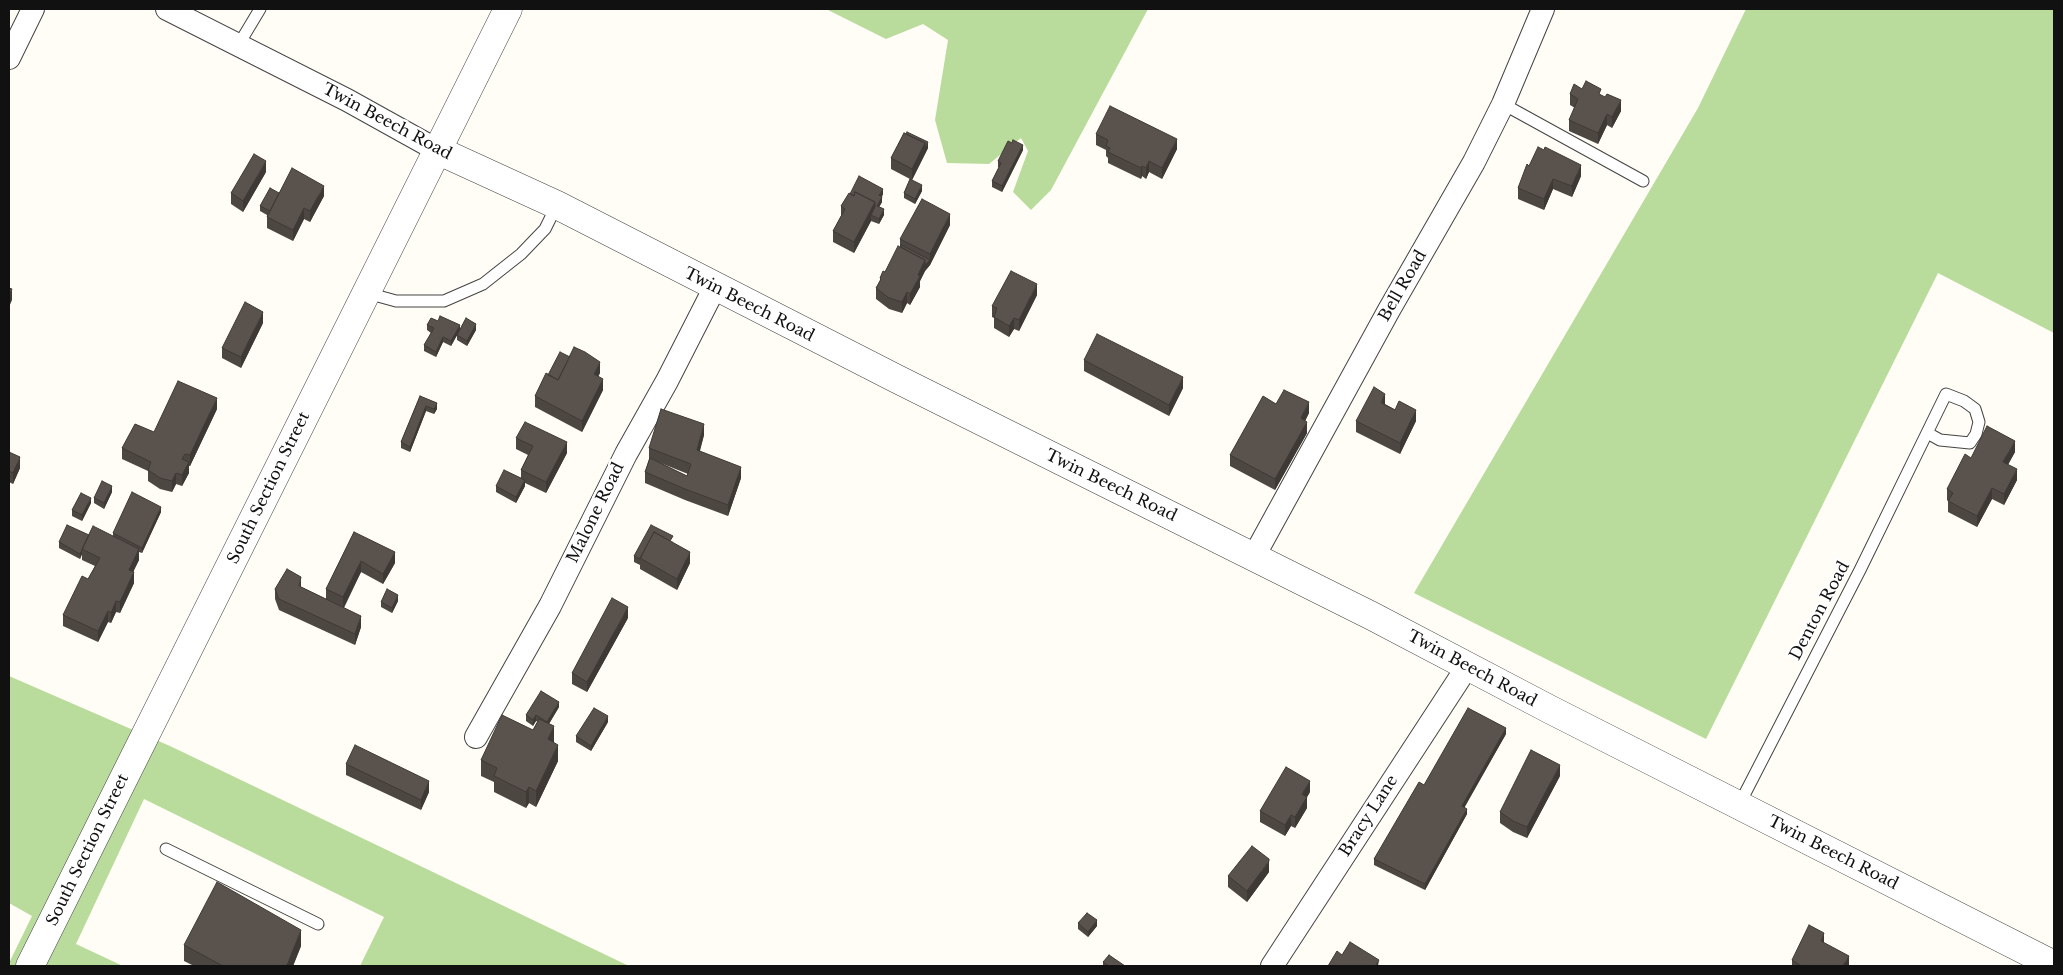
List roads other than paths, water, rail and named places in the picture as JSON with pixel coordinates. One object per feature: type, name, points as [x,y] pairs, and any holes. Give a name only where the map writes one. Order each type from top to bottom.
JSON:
[{"type":"street","points":[[9,58],[33,9]]},
{"type":"street","name":"Twin Beech Road","points":[[167,9],[347,100],[436,150],[557,205],[715,287],[1372,616],[1467,667],[2054,965]]},
{"type":"street","name":"South Section Street","points":[[30,966],[508,9]]},
{"type":"street","name":"Bell Road","points":[[1253,558],[1389,310],[1474,162],[1503,104],[1543,9]]},
{"type":"street","name":"Malone Road","points":[[476,737],[550,606],[626,454],[667,381],[715,287]]},
{"type":"street","name":"Bracy Lane","points":[[1272,966],[1467,667]]},
{"type":"lane","points":[[239,44],[260,9]]},
{"type":"lane","points":[[1503,104],[1643,181]]},
{"type":"lane","points":[[367,293],[396,301],[444,301],[483,284],[521,254],[544,229],[557,205]]},
{"type":"lane","name":"Denton Road","points":[[1740,805],[1929,432],[1946,394],[1964,401],[1975,409],[1979,422],[1976,434],[1970,443],[1940,440],[1931,436],[1929,432]]},
{"type":"lane","points":[[166,849],[318,924]]}]
